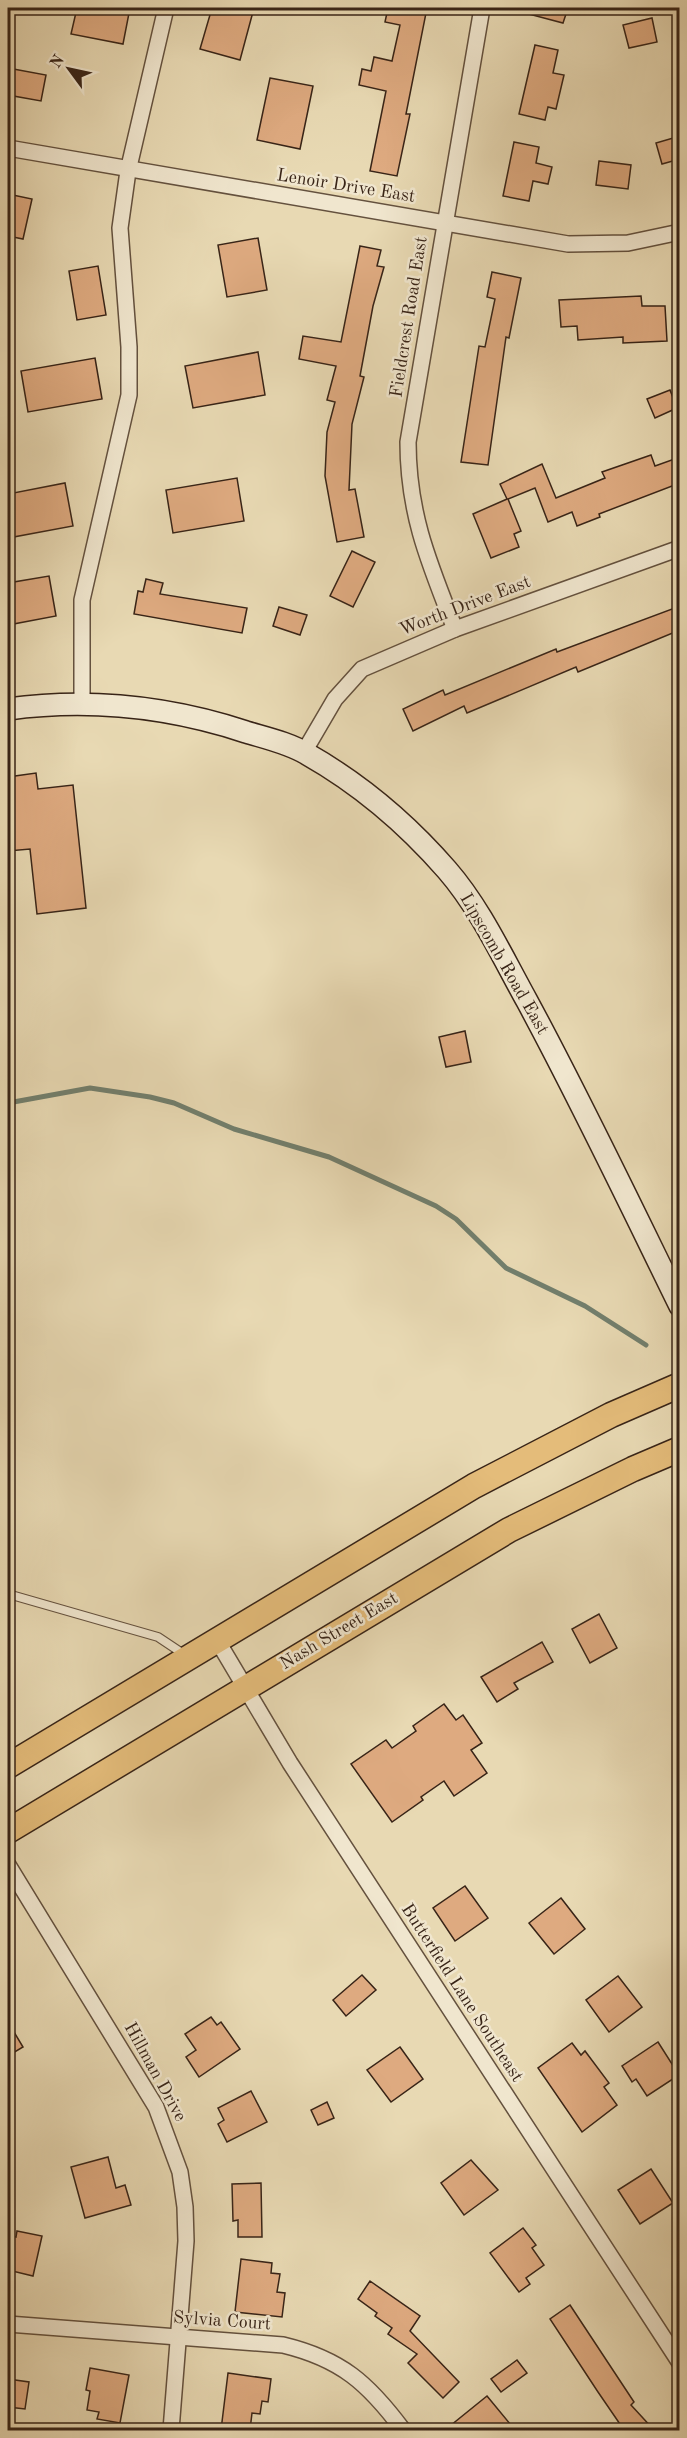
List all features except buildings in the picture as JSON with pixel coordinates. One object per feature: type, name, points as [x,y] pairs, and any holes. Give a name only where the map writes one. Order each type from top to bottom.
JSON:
[{"type":"main road","points":[[8,1766],[483,1481],[611,1415],[680,1385]]},
{"type":"main road","name":"Nash Street East","points":[[8,1831],[509,1530],[633,1469],[680,1449]]},
{"type":"street","points":[[82,702],[82,600],[129,395],[129,347],[120,228],[129,171],[166,8]]},
{"type":"street","name":"Fieldcrest Road East","points":[[454,629],[423,547],[414,515],[408,471],[408,442],[482,8]]},
{"type":"street","name":"Lenoir Drive East","points":[[8,148],[129,171],[568,244],[628,243],[680,232]]},
{"type":"street","name":"Worth Drive East","points":[[304,752],[335,699],[362,669],[454,629],[680,548]]},
{"type":"street","name":"Lipscomb Road East","points":[[8,709],[82,702],[164,710],[219,723],[304,752],[346,778],[393,815],[448,871],[482,919],[556,1054],[680,1306]]},
{"type":"street","name":"Butterfield Lane Southeast","points":[[218,1640],[290,1763],[680,2363]]},
{"type":"street","name":"Hillman Drive","points":[[8,1865],[156,2107],[170,2139],[180,2172],[185,2206],[186,2241],[171,2430]]},
{"type":"street","name":"Sylvia Court","points":[[8,2324],[283,2345],[331,2360],[355,2376],[373,2392],[403,2430]]},
{"type":"lane","points":[[8,1594],[158,1637],[188,1658]]},
{"type":"waterway","points":[[8,1103],[90,1088],[150,1097],[174,1103],[234,1129],[329,1157],[436,1206],[456,1219],[506,1268],[585,1306],[646,1345]]}]
